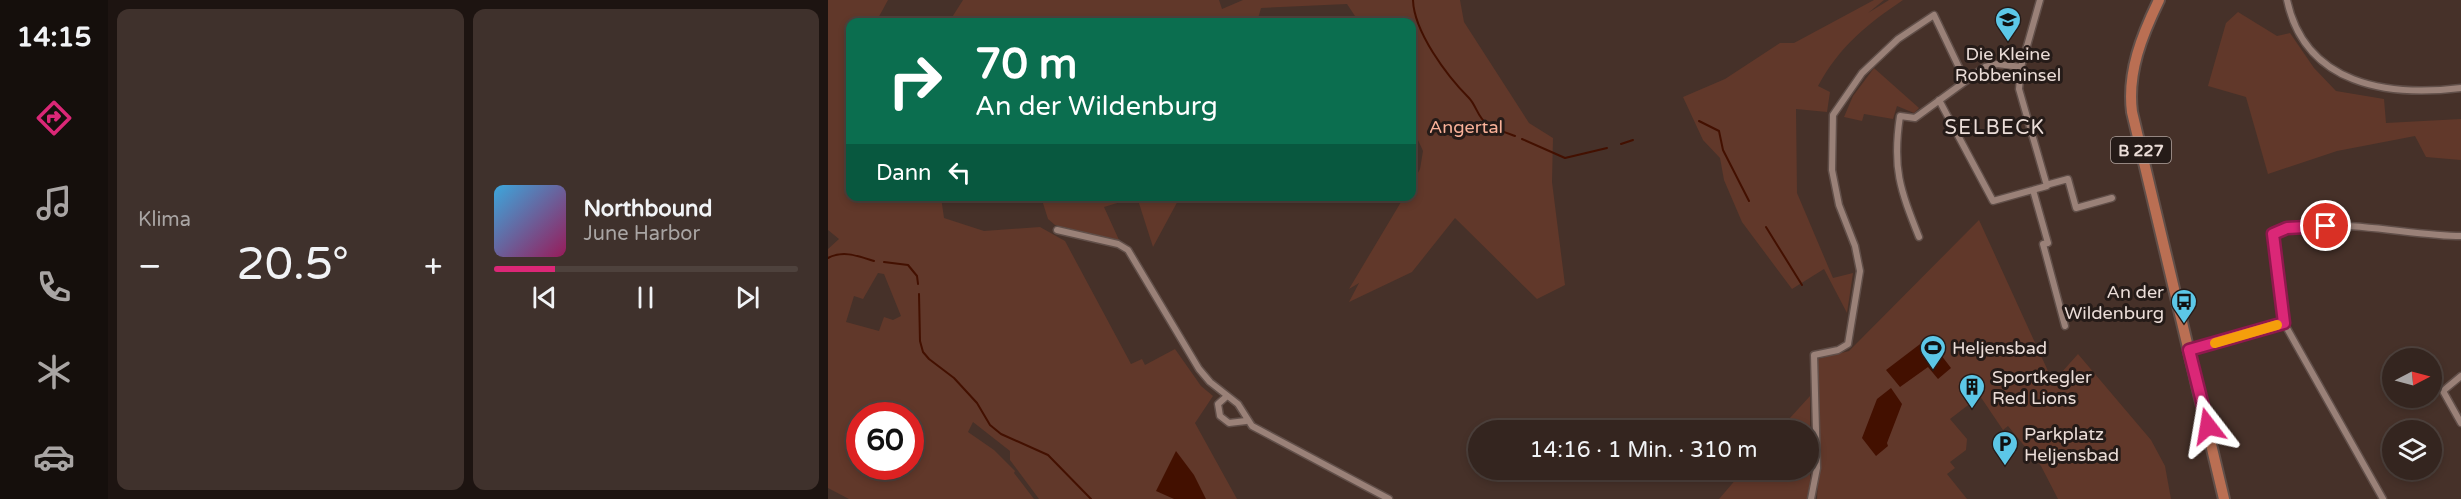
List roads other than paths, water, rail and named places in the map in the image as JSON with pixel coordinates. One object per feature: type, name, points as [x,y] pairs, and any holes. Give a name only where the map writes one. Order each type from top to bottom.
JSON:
[{"type":"main road","name":"B 227","points":[[2159,0],[2132,69],[2130,95],[2224,499]]},
{"type":"street","points":[[2040,0],[2021,67],[2019,89],[2046,185]]},
{"type":"street","points":[[2287,0],[2294,21],[2310,49],[2347,78],[2363,85],[2388,90],[2420,92],[2461,88]]},
{"type":"street","points":[[1811,499],[1817,468],[1814,355],[1838,350],[1848,344],[1860,271],[1855,246],[1839,205],[1832,170],[1833,115],[1862,73],[1898,39],[1934,15],[1965,80]]},
{"type":"street","points":[[1919,237],[1901,190],[1895,149],[1900,116],[1915,118],[1985,67],[1997,64],[2021,67]]},
{"type":"street","points":[[1939,100],[1993,201],[2068,179],[2076,208],[2112,198]]},
{"type":"street","points":[[2033,190],[2048,243],[2043,244],[2065,326]]},
{"type":"street","points":[[2383,499],[2284,323],[2273,234],[2287,228],[2326,226],[2430,236],[2461,236]]},
{"type":"street","points":[[1057,230],[1118,244],[1128,250],[1199,369],[1238,404],[1246,421],[1286,446],[1389,499]]},
{"type":"street","points":[[2189,350],[2284,323]]},
{"type":"street","points":[[2461,376],[2443,390],[2461,423]]},
{"type":"street","points":[[1227,396],[1218,404],[1220,416],[1229,423],[1246,421]]},
{"type":"waterway","points":[[1413,0],[1419,26],[1442,66],[1487,124],[1515,136]]},
{"type":"waterway","points":[[1699,121],[1719,131],[1723,150],[1749,201]]},
{"type":"waterway","points":[[1522,139],[1565,158],[1607,148]]},
{"type":"waterway","points":[[1621,144],[1633,140]]},
{"type":"waterway","points":[[1766,227],[1802,285]]},
{"type":"waterway","points":[[828,258],[845,254],[874,261]]},
{"type":"waterway","points":[[884,262],[908,265],[917,276],[918,284]]},
{"type":"waterway","points":[[919,294],[920,341],[923,352],[954,378],[977,403],[990,425],[1001,434],[1048,455],[1091,499]]},
{"type":"place","name":"Die Kleine Robbeninsel","points":[[2008,43]]},
{"type":"place","name":"An der Wildenburg","points":[[2184,325]]},
{"type":"place","name":"Heljensbad","points":[[1933,371]]},
{"type":"place","name":"Sportkegler Red Lions","points":[[1972,410]]},
{"type":"place","name":"Parkplatz Heljensbad","points":[[2005,467]]},
{"type":"district","name":"SELBECK","points":[[1995,127]]},
{"type":"park label","name":"Angertal","points":[[1466,127]]}]
